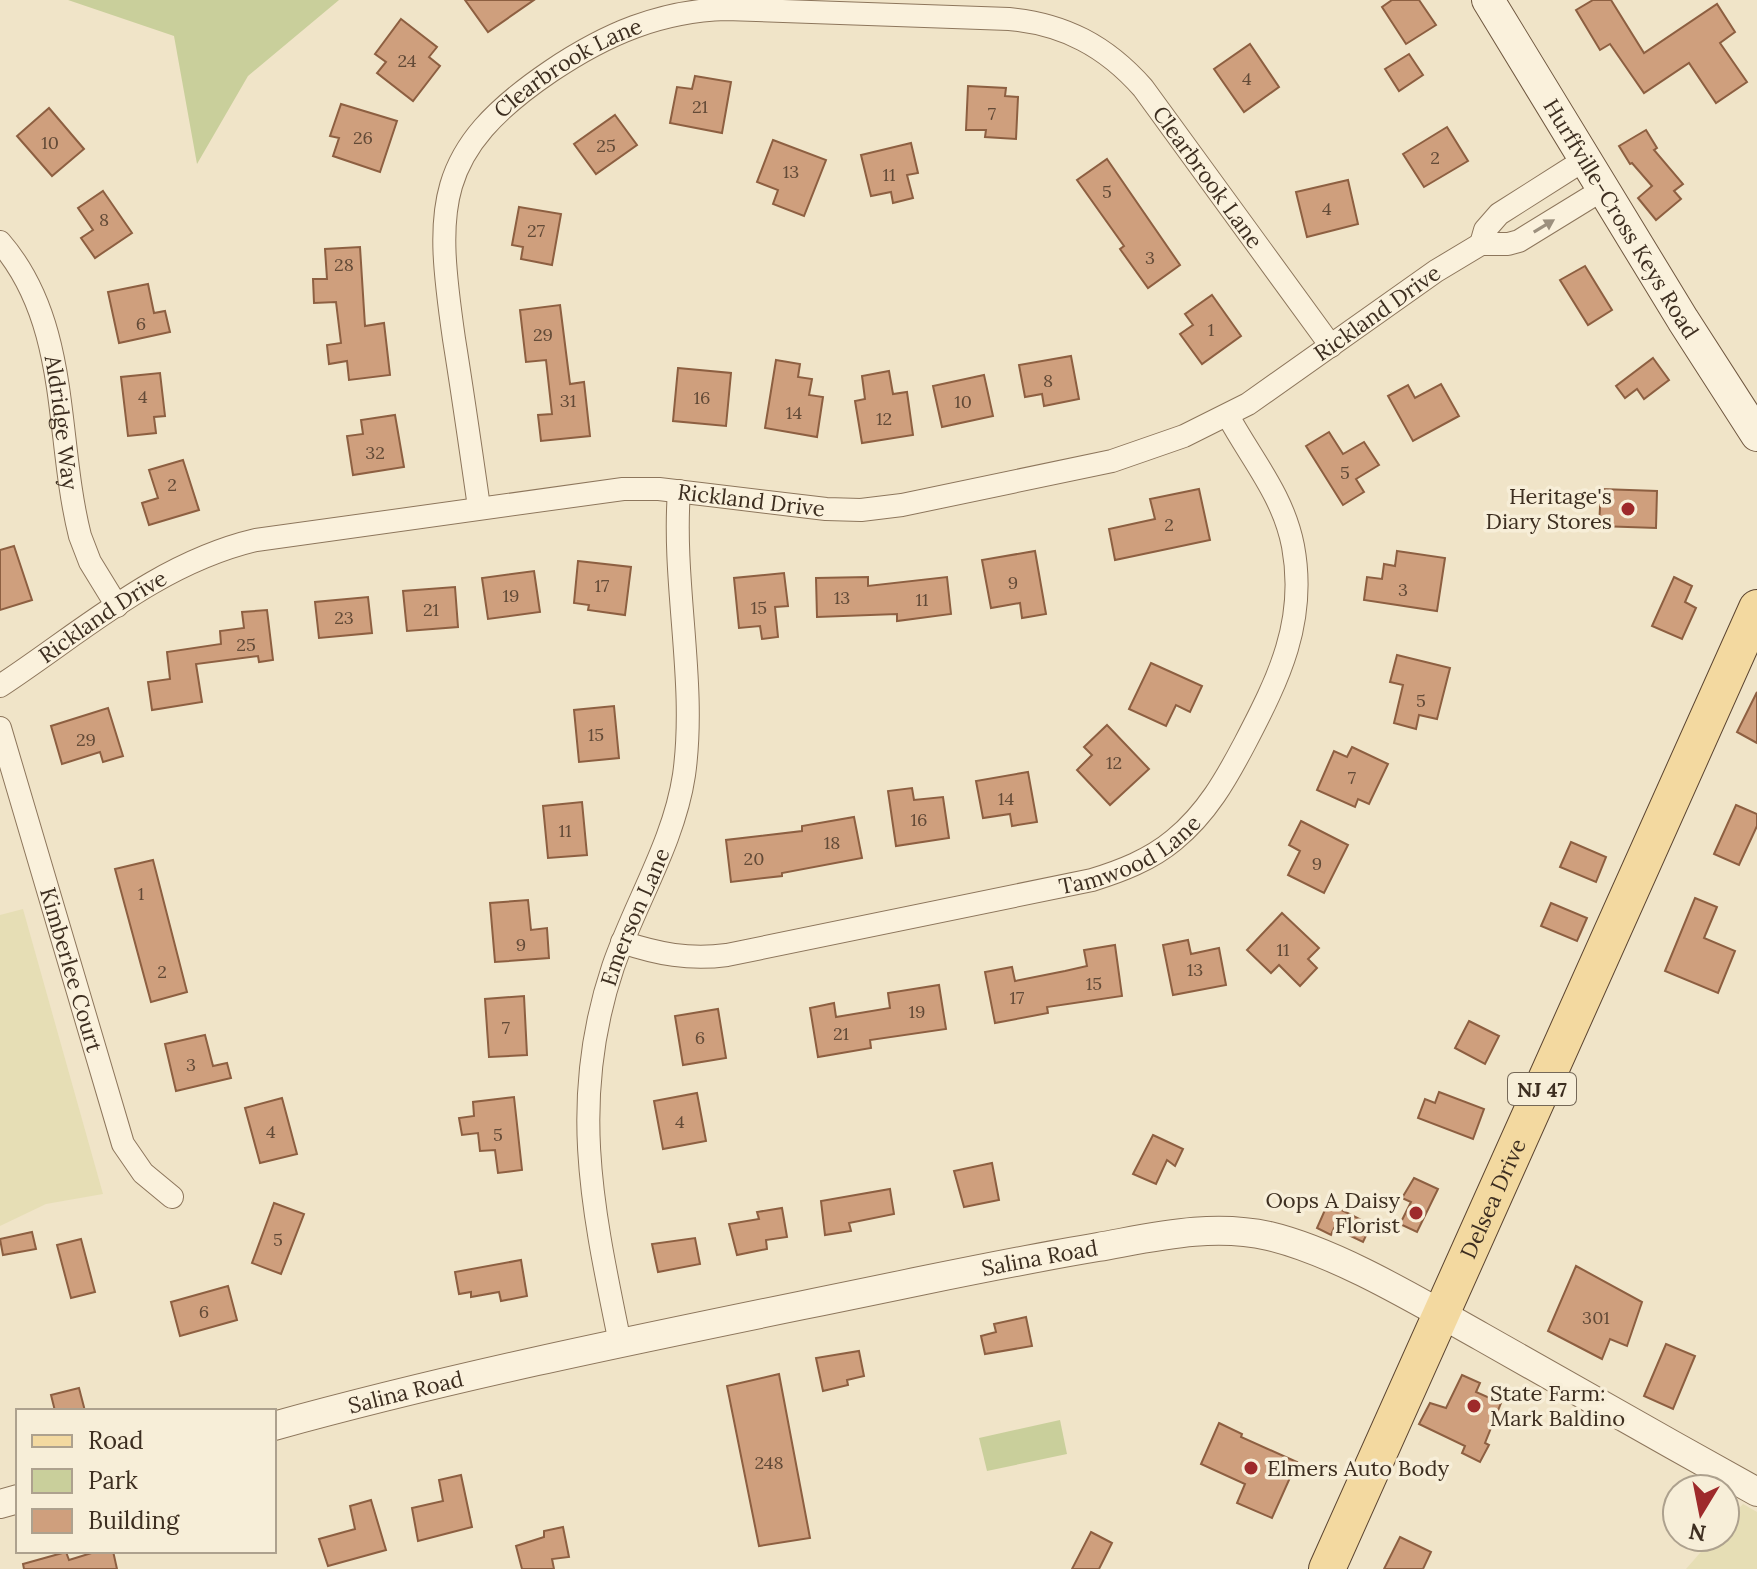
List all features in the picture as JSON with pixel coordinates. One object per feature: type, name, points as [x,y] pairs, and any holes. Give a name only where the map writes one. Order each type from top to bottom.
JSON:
[{"type":"main road","name":"Hurffville-Cross Keys Road","points":[[1488,0],[1602,190],[1757,435]]},
{"type":"main road","name":"Delsea Drive","points":[[1327,1569],[1757,608]]},
{"type":"street","name":"Clearbrook Lane","points":[[479,507],[444,266],[445,213],[454,177],[468,148],[487,123],[544,76],[601,40],[647,21],[683,12],[726,9],[1009,19],[1053,26],[1085,39],[1112,58],[1143,88],[1331,346]]},
{"type":"street","name":"Rickland Drive","points":[[1481,244],[1485,230],[1499,214],[1584,160]]},
{"type":"street","name":"Rickland Drive","points":[[0,686],[175,569],[228,547],[256,540],[612,489],[679,491],[844,510],[882,508],[1112,461],[1160,446],[1228,416],[1436,271],[1481,244],[1519,241],[1602,190]]},
{"type":"street","name":"Aldridge Way","points":[[0,242],[21,271],[41,310],[51,348],[76,521],[84,549],[117,606]]},
{"type":"street","name":"Tamwood Lane","points":[[622,942],[659,954],[694,958],[742,952],[1092,880],[1125,869],[1173,841],[1210,803],[1268,699],[1285,660],[1296,608],[1295,561],[1283,510],[1268,478],[1228,416]]},
{"type":"street","name":"Emerson Lane","points":[[620,1343],[596,1228],[588,1134],[595,1040],[607,984],[669,829],[680,796],[685,762],[687,709],[676,536],[679,491]]},
{"type":"street","name":"Kimberlee Court","points":[[0,728],[123,1144],[143,1173],[172,1197]]},
{"type":"street","name":"Salina Road","points":[[276,1425],[360,1402],[620,1343],[1001,1264],[1177,1233],[1244,1231],[1306,1248],[1352,1268],[1442,1314],[1757,1492]]},
{"type":"shaded area","points":[[23,909],[103,1194],[46,1204],[0,1226],[0,915]]},
{"type":"shaded area","points":[[1743,1504],[1757,1512],[1757,1569],[1686,1569],[1700,1553],[1741,1553]]},
{"type":"green space","points":[[68,0],[339,0],[248,76],[197,164],[174,36]]},
{"type":"green space","points":[[1060,1420],[1067,1454],[987,1471],[979,1438]]},
{"type":"building","points":[[465,0],[534,0],[488,32]]},
{"type":"building","points":[[1392,0],[1419,0],[1436,25],[1406,44],[1382,7]]},
{"type":"building","points":[[1593,0],[1611,0],[1644,53],[1717,4],[1735,32],[1720,43],[1747,82],[1716,103],[1689,63],[1644,93],[1610,44],[1600,50],[1576,10]]},
{"type":"building","points":[[401,19],[437,47],[429,57],[440,66],[413,101],[377,73],[386,62],[375,54]]},
{"type":"building","points":[[1250,44],[1279,87],[1244,112],[1214,69]]},
{"type":"building","points":[[1409,54],[1423,75],[1399,91],[1385,69]]},
{"type":"building","points":[[695,76],[731,82],[722,133],[670,123],[677,87],[692,89]]},
{"type":"building","points":[[968,86],[1006,88],[1005,96],[1018,97],[1016,139],[985,137],[986,130],[966,130]]},
{"type":"building","points":[[341,104],[397,121],[380,172],[333,156],[339,138],[330,136]]},
{"type":"building","points":[[49,108],[84,149],[52,176],[17,136]]},
{"type":"building","points":[[615,115],[637,145],[596,174],[574,144]]},
{"type":"building","points":[[1447,127],[1468,161],[1424,187],[1403,154]]},
{"type":"building","points":[[1646,130],[1657,148],[1654,150],[1683,184],[1674,191],[1681,199],[1656,220],[1638,198],[1652,186],[1630,164],[1619,146]]},
{"type":"building","points":[[773,140],[826,160],[804,216],[773,204],[778,190],[757,182]]},
{"type":"building","points":[[911,143],[918,173],[907,175],[913,198],[893,203],[891,192],[871,196],[861,155]]},
{"type":"building","points":[[1107,159],[1180,265],[1148,288],[1120,249],[1124,246],[1077,180]]},
{"type":"building","points":[[1348,180],[1358,224],[1307,237],[1296,192]]},
{"type":"building","points":[[103,191],[132,233],[95,258],[81,238],[93,230],[78,208]]},
{"type":"building","points":[[519,207],[561,214],[552,265],[521,259],[523,247],[512,245]]},
{"type":"building","points":[[360,247],[365,326],[384,323],[390,375],[349,380],[347,361],[329,364],[327,345],[341,343],[336,302],[314,303],[313,279],[327,279],[325,249]]},
{"type":"building","points":[[1585,266],[1612,310],[1588,325],[1560,280]]},
{"type":"building","points":[[148,284],[154,313],[165,311],[170,332],[119,343],[108,292]]},
{"type":"building","points":[[1212,295],[1241,336],[1202,364],[1180,334],[1193,325],[1185,314]]},
{"type":"building","points":[[560,305],[570,384],[584,382],[590,436],[541,441],[538,415],[552,414],[546,360],[526,362],[520,310]]},
{"type":"building","points":[[1071,356],[1079,399],[1044,406],[1042,394],[1025,397],[1019,365]]},
{"type":"building","points":[[1653,358],[1669,380],[1644,399],[1637,389],[1625,398],[1616,386]]},
{"type":"building","points":[[776,360],[800,364],[798,377],[812,379],[809,395],[823,397],[817,437],[765,428]]},
{"type":"building","points":[[678,368],[731,373],[726,426],[673,421]]},
{"type":"building","points":[[889,371],[893,394],[907,392],[913,435],[862,443],[855,401],[865,399],[862,376]]},
{"type":"building","points":[[160,373],[165,416],[154,417],[156,433],[128,436],[121,377]]},
{"type":"building","points":[[984,375],[993,416],[942,427],[933,386]]},
{"type":"building","points":[[1441,384],[1459,416],[1413,441],[1388,396],[1408,385],[1415,398]]},
{"type":"building","points":[[395,415],[404,467],[353,475],[347,436],[363,434],[361,420]]},
{"type":"building","points":[[1329,432],[1343,454],[1364,442],[1379,465],[1356,479],[1364,492],[1343,505],[1306,446]]},
{"type":"building","points":[[183,460],[199,510],[149,525],[142,503],[158,498],[149,470]]},
{"type":"building","points":[[1199,489],[1210,540],[1115,560],[1109,529],[1155,519],[1150,499]]},
{"type":"building","name":"Heritage's Diary Stores","points":[[1601,489],[1657,491],[1656,528],[1599,526]]},
{"type":"building","points":[[14,546],[32,600],[0,610],[0,550]]},
{"type":"building","points":[[1035,551],[1046,614],[1022,618],[1020,603],[991,608],[982,560]]},
{"type":"building","points":[[1397,551],[1445,558],[1437,611],[1364,600],[1367,577],[1382,579],[1384,564],[1395,566]]},
{"type":"building","points":[[578,561],[631,567],[625,615],[588,610],[589,605],[574,603]]},
{"type":"building","points":[[534,571],[540,612],[488,619],[482,578]]},
{"type":"building","points":[[784,573],[788,606],[775,607],[778,637],[762,639],[760,626],[739,628],[734,578]]},
{"type":"building","points":[[868,577],[868,586],[947,577],[951,614],[897,621],[897,614],[817,617],[816,578]]},
{"type":"building","points":[[1674,577],[1692,586],[1685,602],[1696,608],[1682,639],[1652,626]]},
{"type":"building","points":[[455,587],[458,627],[407,631],[403,591]]},
{"type":"building","points":[[368,597],[372,633],[319,638],[315,602]]},
{"type":"building","points":[[267,610],[273,660],[259,662],[258,656],[196,664],[202,702],[152,710],[148,682],[170,679],[167,652],[221,644],[220,631],[244,628],[242,612]]},
{"type":"building","points":[[1397,655],[1450,668],[1437,719],[1419,715],[1416,729],[1394,723],[1403,685],[1390,682]]},
{"type":"building","points":[[1151,663],[1202,686],[1190,712],[1176,705],[1166,726],[1129,709]]},
{"type":"building","points":[[1757,692],[1757,743],[1737,732]]},
{"type":"building","points":[[614,706],[619,758],[579,762],[574,710]]},
{"type":"building","points":[[108,708],[123,756],[103,762],[100,752],[62,764],[51,726]]},
{"type":"building","points":[[1107,725],[1149,769],[1110,805],[1077,770],[1092,755],[1084,747]]},
{"type":"building","points":[[1352,747],[1388,764],[1369,804],[1358,799],[1355,807],[1317,790],[1334,751],[1347,757]]},
{"type":"building","points":[[1028,772],[1037,822],[1012,826],[1010,814],[983,818],[976,781]]},
{"type":"building","points":[[912,788],[914,800],[943,797],[949,838],[896,846],[888,791]]},
{"type":"building","points":[[582,802],[587,855],[548,858],[543,806]]},
{"type":"building","points":[[1736,805],[1757,814],[1757,826],[1739,865],[1714,854]]},
{"type":"building","points":[[854,817],[862,858],[782,873],[782,876],[731,882],[726,840],[802,831],[802,826]]},
{"type":"building","points":[[1301,821],[1348,845],[1324,893],[1288,875],[1300,851],[1289,845]]},
{"type":"building","points":[[1571,842],[1606,857],[1596,882],[1560,867]]},
{"type":"building","points":[[153,860],[187,992],[151,1002],[115,869]]},
{"type":"building","points":[[1695,898],[1717,907],[1704,938],[1735,951],[1718,993],[1665,971]]},
{"type":"building","points":[[528,900],[531,930],[547,928],[549,958],[495,962],[490,903]]},
{"type":"building","points":[[1551,903],[1587,918],[1577,941],[1541,926]]},
{"type":"building","points":[[1282,913],[1319,948],[1308,959],[1317,968],[1300,986],[1279,965],[1271,973],[1247,950]]},
{"type":"building","points":[[1188,940],[1191,954],[1219,948],[1226,985],[1173,995],[1163,945]]},
{"type":"building","points":[[1115,945],[1122,996],[1047,1007],[1048,1013],[995,1023],[985,972],[1012,967],[1015,981],[1065,971],[1087,966],[1084,950]]},
{"type":"building","points":[[939,985],[946,1029],[870,1040],[871,1048],[818,1057],[810,1008],[834,1003],[836,1017],[890,1008],[888,993]]},
{"type":"building","points":[[524,996],[527,1055],[489,1057],[485,999]]},
{"type":"building","points":[[718,1009],[726,1058],[683,1065],[675,1016]]},
{"type":"building","points":[[1469,1021],[1499,1036],[1485,1064],[1455,1048]]},
{"type":"building","points":[[205,1035],[213,1066],[227,1063],[231,1078],[176,1091],[165,1044]]},
{"type":"building","points":[[1439,1092],[1484,1109],[1473,1139],[1418,1118],[1425,1099],[1435,1103]]},
{"type":"building","points":[[697,1093],[706,1141],[663,1149],[654,1101]]},
{"type":"building","points":[[514,1097],[522,1170],[498,1173],[495,1150],[480,1151],[478,1133],[462,1135],[459,1118],[474,1116],[473,1102]]},
{"type":"building","points":[[282,1098],[297,1154],[260,1163],[245,1108]]},
{"type":"building","points":[[1153,1135],[1183,1149],[1175,1166],[1167,1160],[1156,1184],[1133,1174]]},
{"type":"building","points":[[992,1163],[999,1200],[964,1207],[954,1171]]},
{"type":"building","name":"Oops A Daisy Florist","points":[[1414,1178],[1438,1189],[1417,1232],[1400,1224],[1411,1202],[1402,1198]]},
{"type":"building","points":[[890,1189],[894,1214],[849,1223],[851,1231],[825,1235],[821,1201]]},
{"type":"building","points":[[274,1203],[304,1214],[281,1274],[252,1263]]},
{"type":"building","points":[[1328,1203],[1371,1225],[1363,1242],[1334,1228],[1331,1235],[1317,1228]]},
{"type":"building","points":[[782,1208],[787,1237],[766,1240],[767,1249],[737,1255],[729,1224],[759,1219],[757,1212]]},
{"type":"building","points":[[32,1232],[36,1249],[3,1255],[0,1239]]},
{"type":"building","points":[[695,1238],[700,1264],[658,1272],[652,1244]]},
{"type":"building","points":[[81,1239],[95,1292],[71,1298],[57,1245]]},
{"type":"building","points":[[521,1260],[527,1296],[501,1301],[499,1292],[471,1297],[471,1292],[459,1294],[455,1272]]},
{"type":"building","points":[[1576,1266],[1642,1302],[1627,1346],[1610,1339],[1602,1359],[1548,1331]]},
{"type":"building","points":[[228,1286],[237,1320],[180,1336],[171,1302]]},
{"type":"building","points":[[1026,1317],[1032,1346],[985,1354],[981,1336],[996,1332],[994,1324]]},
{"type":"building","points":[[1666,1344],[1695,1356],[1673,1409],[1644,1396]]},
{"type":"building","points":[[859,1351],[864,1376],[847,1380],[848,1385],[823,1391],[816,1358]]},
{"type":"building","points":[[779,1374],[810,1538],[759,1546],[727,1386]]},
{"type":"building","name":"State Farm: Mark Baldino","points":[[1462,1375],[1480,1383],[1476,1392],[1501,1403],[1485,1443],[1489,1445],[1480,1462],[1462,1453],[1465,1446],[1419,1424],[1430,1403],[1446,1408]]},
{"type":"building","points":[[79,1388],[84,1409],[54,1409],[51,1395]]},
{"type":"building","name":"Elmers Auto Body","points":[[1219,1423],[1242,1434],[1241,1437],[1297,1462],[1272,1518],[1237,1503],[1245,1484],[1201,1464]]},
{"type":"building","points":[[461,1475],[472,1527],[418,1541],[412,1508],[443,1501],[439,1480]]},
{"type":"building","points":[[371,1500],[386,1550],[328,1566],[319,1539],[355,1529],[350,1506]]},
{"type":"building","points":[[563,1527],[569,1557],[552,1559],[554,1569],[522,1569],[516,1546],[544,1537],[544,1531]]},
{"type":"building","points":[[1091,1532],[1112,1543],[1099,1569],[1072,1569]]},
{"type":"building","points":[[1400,1537],[1431,1552],[1423,1569],[1384,1569]]},
{"type":"building","points":[[62,1553],[66,1553],[69,1560],[92,1553],[113,1553],[117,1569],[24,1569],[23,1564]]},
{"type":"place","name":"Heritage's Diary Stores","points":[[1628,509]]},
{"type":"place","name":"Oops A Daisy Florist","points":[[1416,1213]]},
{"type":"place","name":"State Farm: Mark Baldino","points":[[1474,1406]]},
{"type":"place","name":"Elmers Auto Body","points":[[1251,1468]]}]
